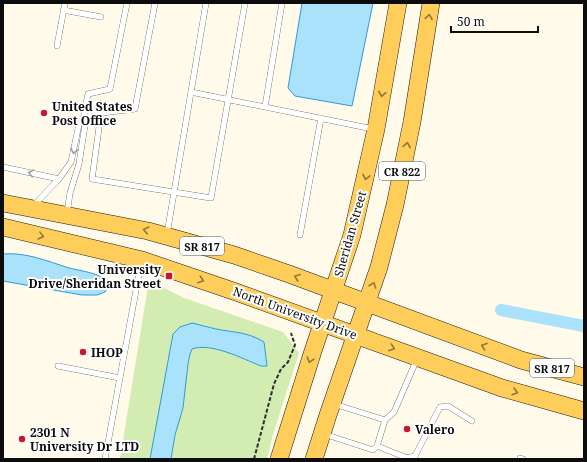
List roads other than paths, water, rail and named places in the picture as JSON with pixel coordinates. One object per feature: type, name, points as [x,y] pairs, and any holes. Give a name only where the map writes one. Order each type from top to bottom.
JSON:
[{"type":"main road","name":"Sheridan Street","points":[[279,459],[322,323],[352,235],[376,129],[398,3]]},
{"type":"main road","name":"CR 822","points":[[314,459],[380,266],[395,205],[412,122],[431,3]]},
{"type":"main road","name":"SR 817","points":[[14,206],[148,230],[234,255],[334,290],[521,360],[584,377]]},
{"type":"main road","name":"North University Drive","points":[[3,226],[142,260],[502,388],[584,411]]},
{"type":"lane","points":[[57,46],[64,3]]},
{"type":"lane","points":[[14,206],[59,179],[71,162],[80,124],[83,120],[88,94],[110,89],[127,3]]},
{"type":"lane","points":[[155,3],[135,109],[101,112],[92,179],[211,198],[245,3]]},
{"type":"lane","points":[[167,236],[206,3]]},
{"type":"lane","points":[[265,107],[282,3]]},
{"type":"lane","points":[[63,10],[101,17]]},
{"type":"lane","points":[[191,92],[376,129]]},
{"type":"lane","points":[[300,235],[320,118]]},
{"type":"lane","points":[[66,215],[70,193],[79,164],[85,126],[83,120]]},
{"type":"lane","points":[[3,167],[59,179]]},
{"type":"lane","points":[[105,459],[142,260]]},
{"type":"lane","points":[[322,433],[373,450],[377,446],[385,420],[394,412],[418,357]]},
{"type":"lane","points":[[58,366],[120,378]]},
{"type":"lane","points":[[332,403],[385,420]]},
{"type":"lane","points":[[377,446],[406,458],[415,456],[440,407],[448,406],[472,421]]},
{"type":"water","points":[[302,3],[373,3],[352,106],[295,96],[288,88]]},
{"type":"water","points":[[3,254],[20,254],[36,258],[96,274],[110,282],[105,292],[97,295],[82,295],[3,281]]},
{"type":"water","points":[[192,323],[215,329],[250,335],[264,342],[267,366],[261,366],[217,349],[200,347],[192,349],[188,364],[183,408],[175,435],[171,459],[150,459],[173,334],[180,327]]},
{"type":"waterway","points":[[501,310],[584,326]]},
{"type":"place","name":"United States Post Office","points":[[44,113]]},
{"type":"place","name":"University Drive/Sheridan Street","points":[[169,276]]},
{"type":"place","name":"IHOP","points":[[83,352]]},
{"type":"place","name":"Valero","points":[[407,429]]},
{"type":"place","name":"2301 N University Dr LTD","points":[[22,439]]}]
